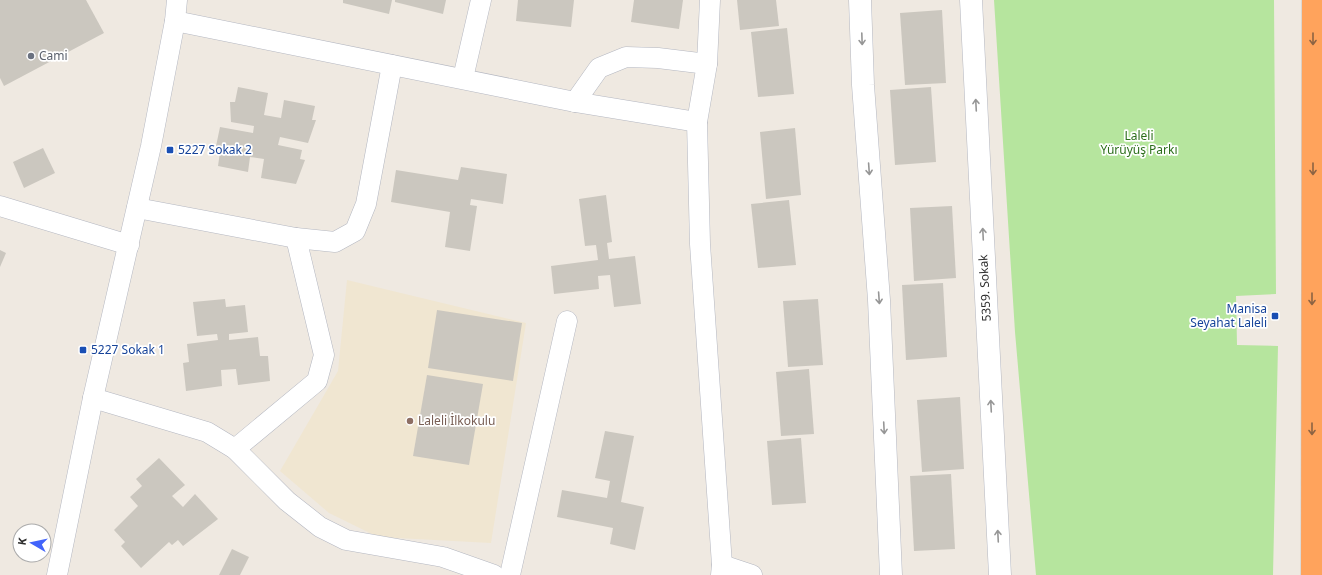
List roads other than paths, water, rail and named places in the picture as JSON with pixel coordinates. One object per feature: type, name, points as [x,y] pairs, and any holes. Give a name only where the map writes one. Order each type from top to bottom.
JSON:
[{"type":"highway","points":[[1312,575],[1313,0]]},
{"type":"street","points":[[57,575],[93,398],[137,208],[175,21],[177,0]]},
{"type":"street","points":[[463,78],[481,0]]},
{"type":"street","points":[[710,0],[707,64],[697,122],[700,244],[721,570],[752,575]]},
{"type":"street","points":[[860,0],[863,85],[879,300],[891,575]]},
{"type":"street","name":"5359. Sokak","points":[[971,0],[1000,575]]},
{"type":"street","points":[[175,21],[463,78],[575,102],[697,122]]},
{"type":"street","points":[[575,102],[599,68],[626,57],[658,58],[707,64]]},
{"type":"street","points":[[137,208],[296,238],[335,242],[355,232],[366,204],[392,65]]},
{"type":"street","points":[[0,206],[129,245]]},
{"type":"street","points":[[235,449],[317,381],[324,355],[296,238]]},
{"type":"street","points":[[510,575],[567,321]]},
{"type":"street","points":[[93,398],[207,432],[235,449],[287,501],[320,527],[346,540],[443,557],[494,575]]},
{"type":"place","name":"Cami","points":[[31,56]]},
{"type":"place","name":"5227 Sokak 2","points":[[170,150]]},
{"type":"place","name":"Manisa Seyahat Laleli","points":[[1275,316]]},
{"type":"place","name":"5227 Sokak 1","points":[[83,350]]},
{"type":"place","name":"Laleli İlkokulu","points":[[410,421]]},
{"type":"park label","name":"Laleli Yürüyüş Parkı","points":[[1139,143]]}]
